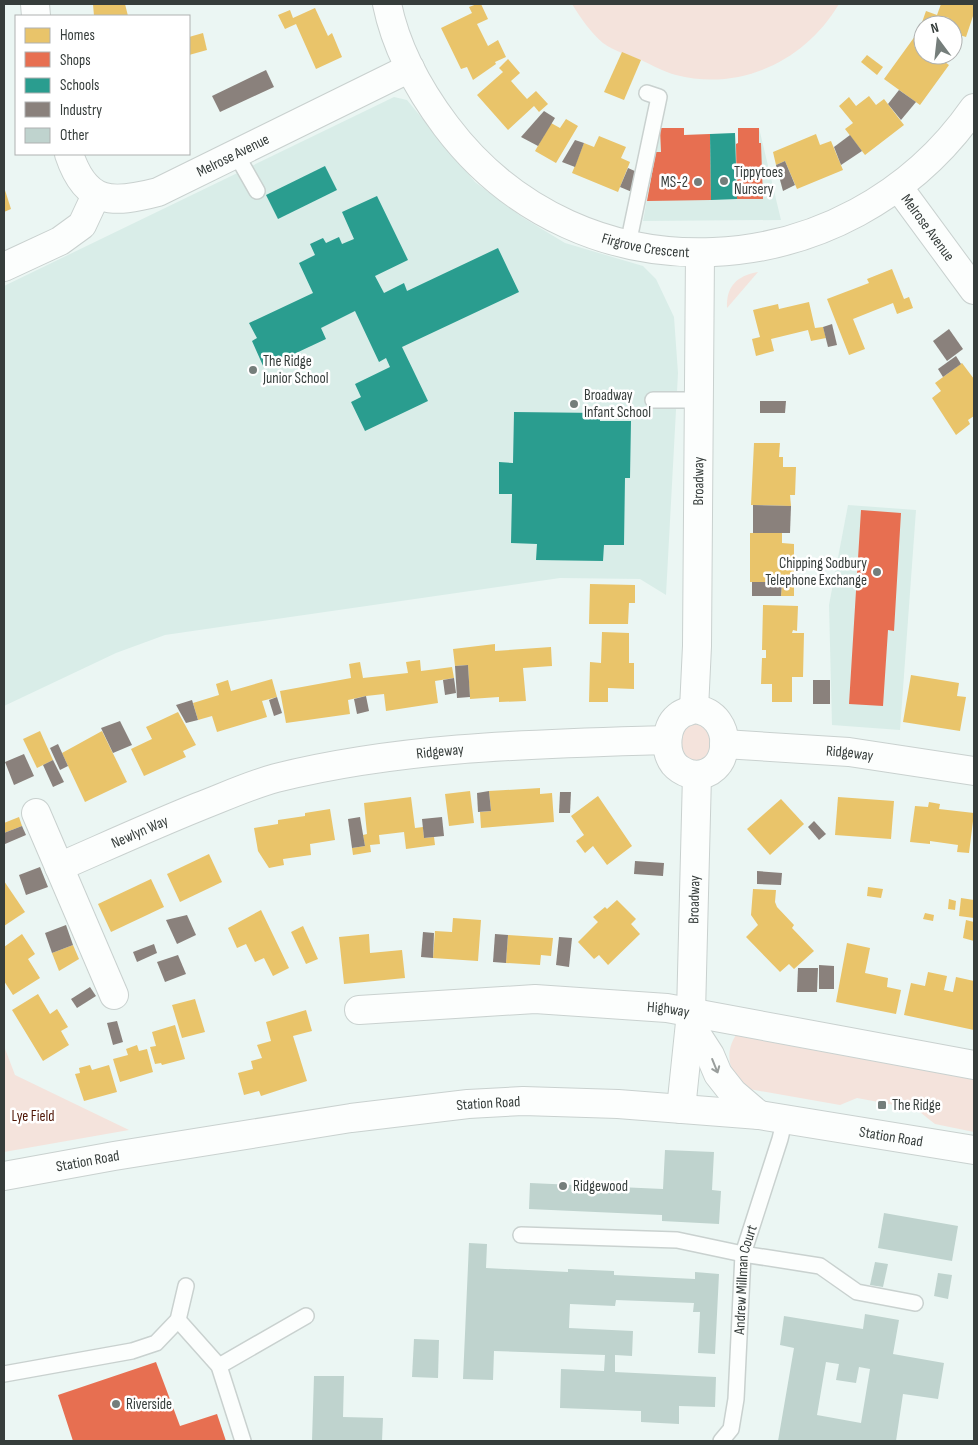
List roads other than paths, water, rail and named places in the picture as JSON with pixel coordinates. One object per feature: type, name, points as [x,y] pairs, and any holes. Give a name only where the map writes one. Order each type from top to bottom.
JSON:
[{"type":"street","name":"Firgrove Crescent","points":[[387,4],[396,36],[410,68],[434,110],[463,148],[499,182],[539,209],[582,230],[628,244],[700,253],[746,250],[792,240],[837,224],[866,210],[899,188],[931,161],[959,130],[974,108]]},
{"type":"street","name":"Melrose Avenue","points":[[96,195],[115,201],[158,192],[410,68]]},
{"type":"street","points":[[4,267],[60,241],[82,224],[96,195],[82,182],[69,155]]},
{"type":"street","name":"Melrose Avenue","points":[[899,188],[974,290]]},
{"type":"street","name":"Broadway","points":[[694,709],[697,646],[700,253]]},
{"type":"street","points":[[694,709],[707,710],[716,718],[722,728],[723,755],[717,766],[708,772],[697,775],[683,772],[674,764],[668,752],[667,740],[671,726],[679,716],[694,709]]},
{"type":"street","name":"Ridgeway","points":[[219,798],[274,779],[302,772],[339,764],[422,752],[531,744],[667,740]]},
{"type":"street","name":"Ridgeway","points":[[724,744],[849,752],[974,771]]},
{"type":"street","name":"Broadway","points":[[681,1109],[690,1019],[697,775]]},
{"type":"street","name":"Newlyn Way","points":[[59,867],[219,798]]},
{"type":"street","points":[[36,813],[114,995]]},
{"type":"street","name":"Highway","points":[[359,1010],[535,999],[668,1008],[690,1019],[974,1065]]},
{"type":"street","points":[[690,1019],[718,1074],[733,1092],[772,1116]]},
{"type":"street","name":"Station Road","points":[[4,1176],[240,1135],[351,1118],[468,1104],[524,1101],[772,1116],[974,1150]]},
{"type":"lane","points":[[628,244],[659,97],[647,93]]},
{"type":"lane","points":[[236,154],[257,191]]},
{"type":"lane","points":[[653,400],[700,400]]},
{"type":"lane","name":"Andrew Millman Court","points":[[721,1441],[731,1429],[736,1399],[743,1254],[780,1140],[772,1116]]},
{"type":"lane","points":[[521,1235],[677,1240],[743,1254],[820,1266],[857,1292],[915,1303]]},
{"type":"lane","points":[[4,1374],[132,1351],[156,1344],[178,1320],[186,1286]]},
{"type":"lane","points":[[219,1366],[306,1316]]},
{"type":"lane","points":[[178,1320],[219,1366],[242,1441]]},
{"type":"place","name":"Tippytoes Nursery","points":[[724,181]]},
{"type":"place","name":"MS-2","points":[[698,182]]},
{"type":"place","name":"The Ridge Junior School","points":[[253,370]]},
{"type":"place","name":"Broadway Infant School","points":[[574,404]]},
{"type":"place","name":"Chipping Sodbury Telephone Exchange","points":[[877,572]]},
{"type":"place","name":"The Ridge","points":[[882,1105]]},
{"type":"place","name":"Ridgewood","points":[[563,1186]]},
{"type":"place","name":"Riverside","points":[[116,1404]]},
{"type":"park label","name":"Lye Field","points":[[33,1116]]}]
